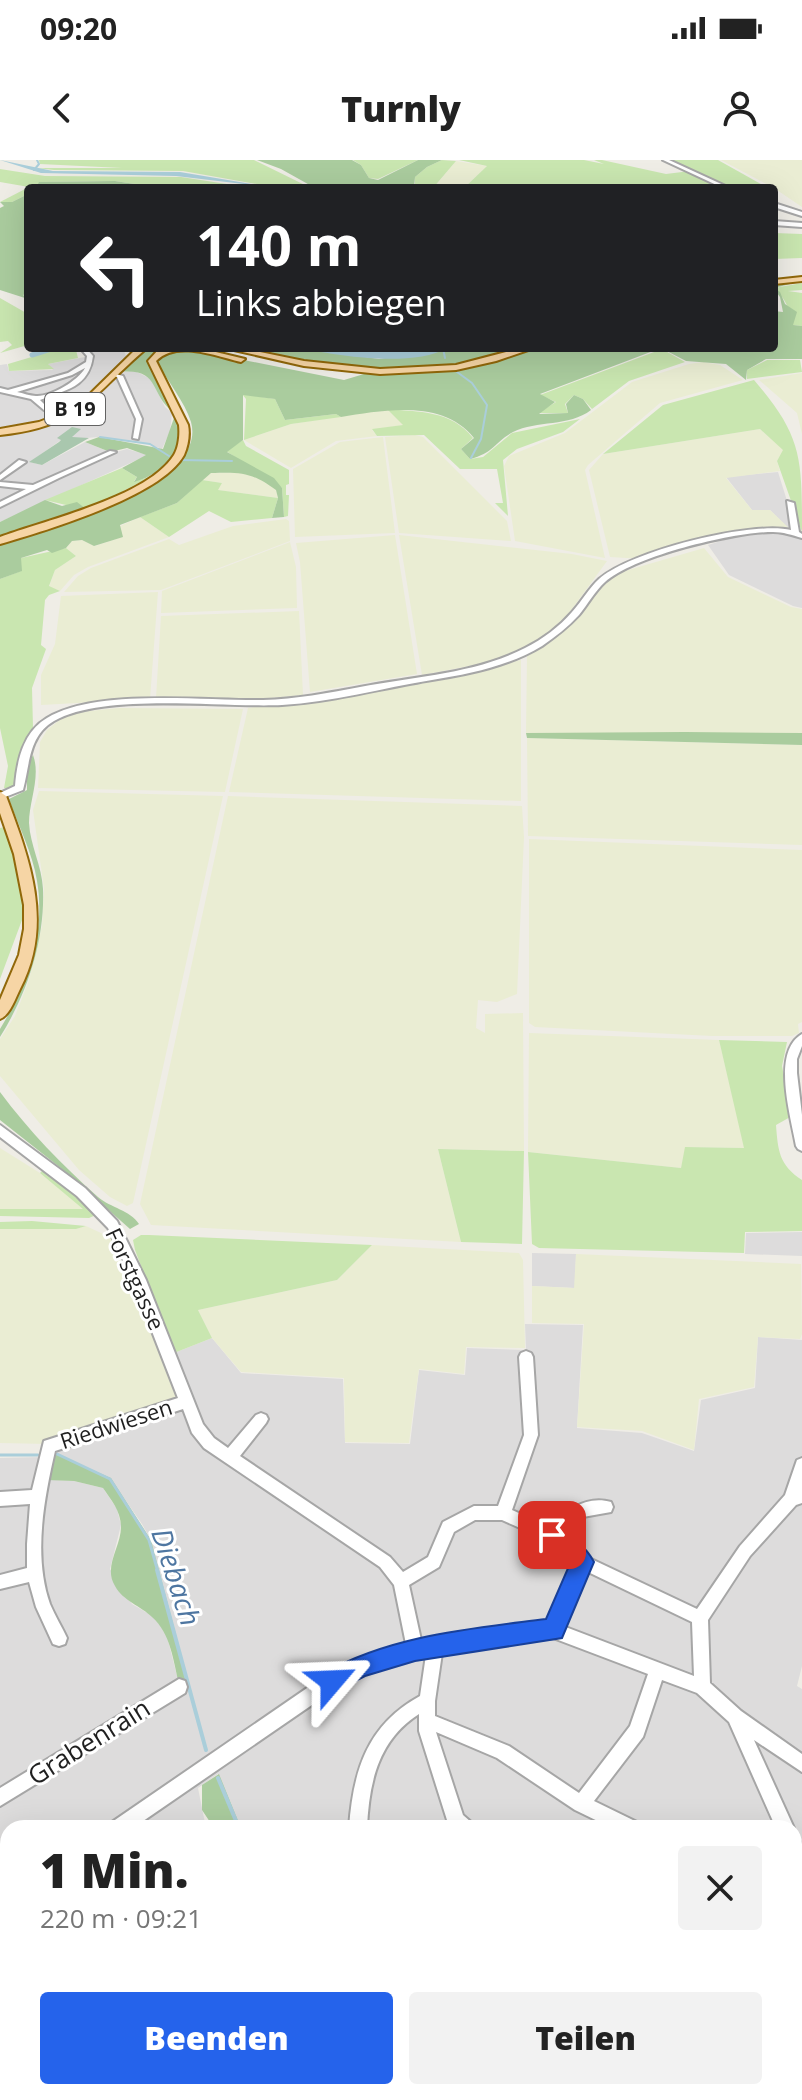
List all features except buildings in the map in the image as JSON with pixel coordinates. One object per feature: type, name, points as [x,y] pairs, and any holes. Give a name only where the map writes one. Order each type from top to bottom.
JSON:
[{"type":"main road","points":[[778,282],[802,279]]},
{"type":"main road","name":"B 19","points":[[0,432],[45,426],[66,416],[100,389],[137,352]]},
{"type":"main road","points":[[0,541],[119,498],[169,466],[182,448],[185,431],[152,361],[161,352]]},
{"type":"main road","points":[[206,352],[339,379],[354,377],[363,371]]},
{"type":"main road","points":[[245,352],[286,362],[363,371],[450,367],[513,352]]},
{"type":"main road","points":[[0,796],[23,857],[32,911],[22,968],[0,1014]]},
{"type":"street","points":[[665,160],[718,184]]},
{"type":"street","points":[[778,206],[802,214]]},
{"type":"street","points":[[778,223],[802,225]]},
{"type":"street","points":[[37,399],[80,380],[89,369],[90,356],[86,352]]},
{"type":"street","points":[[4,391],[70,374],[89,363]]},
{"type":"street","points":[[114,374],[120,376],[139,419],[136,438]]},
{"type":"street","points":[[4,391],[37,399],[46,409],[66,416]]},
{"type":"street","points":[[0,505],[32,487],[112,452]]},
{"type":"street","points":[[0,478],[22,462]]},
{"type":"street","points":[[0,484],[32,487]]},
{"type":"street","points":[[0,796],[20,788],[22,761],[37,731],[48,721],[68,711],[122,703],[284,702],[481,666],[523,653],[547,639],[574,615],[593,588],[621,569],[745,532],[773,530],[798,535],[790,503]]},
{"type":"street","points":[[802,1038],[791,1050],[790,1068],[802,1146]]},
{"type":"street","name":"Forstgasse","points":[[0,1130],[81,1192],[113,1225],[144,1293],[185,1402],[197,1428],[209,1443],[385,1562],[401,1582]]},
{"type":"street","points":[[503,1513],[531,1435],[526,1357]]},
{"type":"street","name":"Riedwiesen","points":[[59,1638],[42,1604],[35,1573],[38,1496],[49,1446],[185,1402]]},
{"type":"street","points":[[229,1458],[261,1419]]},
{"type":"street","points":[[702,1687],[700,1618],[745,1551],[797,1498],[802,1465]]},
{"type":"street","points":[[0,1499],[38,1496]]},
{"type":"street","points":[[552,1535],[566,1519],[583,1508],[606,1507]]},
{"type":"street","points":[[415,1649],[401,1582],[434,1562],[448,1527],[474,1513],[503,1513],[552,1535],[582,1562],[700,1618]]},
{"type":"street","points":[[553,1630],[582,1562]]},
{"type":"street","points":[[0,1582],[35,1573]]},
{"type":"street","points":[[130,1820],[332,1681],[360,1666],[415,1649],[553,1630],[702,1687],[735,1716],[802,1764]]},
{"type":"street","points":[[435,1646],[427,1701],[427,1731],[456,1820]]},
{"type":"street","points":[[581,1804],[637,1731],[657,1671]]},
{"type":"street","name":"Grabenrain","points":[[0,1798],[179,1687]]},
{"type":"street","points":[[358,1820],[359,1793],[378,1742],[391,1723],[427,1701]]},
{"type":"street","points":[[735,1716],[781,1820]]},
{"type":"street","points":[[428,1721],[503,1752],[581,1804],[614,1820]]},
{"type":"shaded area","points":[[82,352],[124,352],[126,356],[101,384],[110,385],[120,372],[135,371],[151,379],[165,407],[172,413],[170,431],[162,449],[99,437],[61,440],[30,462],[42,465],[85,442],[112,453],[127,449],[148,455],[0,522],[0,365],[7,364],[9,371],[53,370],[48,364],[85,357]]},
{"type":"shaded area","points":[[778,472],[798,536],[802,538],[802,608],[729,575],[708,545],[746,533],[790,530],[770,510],[752,510],[726,477]]},
{"type":"shaded area","points":[[802,1232],[802,1256],[745,1254],[746,1233]]},
{"type":"shaded area","points":[[532,1253],[576,1254],[575,1288],[532,1286]]},
{"type":"shaded area","points":[[525,1324],[583,1325],[577,1428],[642,1433],[694,1451],[701,1400],[755,1388],[758,1337],[802,1340],[802,1666],[797,1686],[802,1689],[802,1820],[238,1820],[218,1774],[198,1788],[204,1820],[0,1820],[0,1458],[43,1457],[37,1479],[74,1481],[103,1488],[117,1509],[121,1525],[110,1569],[132,1604],[151,1615],[166,1632],[179,1684],[189,1687],[151,1540],[142,1524],[110,1478],[53,1453],[174,1353],[212,1338],[241,1373],[343,1379],[345,1443],[410,1444],[419,1370],[465,1375],[467,1348],[526,1350]]},
{"type":"green space","points":[[39,160],[254,160],[303,184],[256,184],[183,171],[37,168],[122,168],[40,164]]},
{"type":"green space","points":[[257,160],[352,160],[361,165],[369,178],[378,180],[418,160],[442,160],[415,177],[414,184],[308,184]]},
{"type":"green space","points":[[353,160],[418,160],[378,179],[369,178],[361,165]]},
{"type":"green space","points":[[442,160],[456,161],[436,184],[415,184],[415,177]]},
{"type":"green space","points":[[459,160],[584,160],[604,164],[594,160],[602,160],[666,174],[690,171],[716,184],[468,184],[487,166]]},
{"type":"green space","points":[[667,160],[718,160],[761,184],[719,184]]},
{"type":"green space","points":[[721,160],[802,160],[802,207],[778,191],[778,184],[766,184]]},
{"type":"green space","points":[[456,161],[487,166],[468,184],[436,184]]},
{"type":"green space","points":[[0,169],[45,176],[181,177],[227,184],[135,184],[115,181],[39,182],[46,184],[24,186],[0,182]]},
{"type":"green space","points":[[115,181],[135,184],[38,184]]},
{"type":"green space","points":[[24,190],[24,196],[12,202],[0,202]]},
{"type":"green space","points":[[24,196],[24,298],[0,290],[0,208],[4,206],[0,202],[12,202]]},
{"type":"green space","points":[[778,233],[802,234],[802,258],[778,259]]},
{"type":"green space","points":[[802,281],[778,287],[778,284]]},
{"type":"green space","points":[[802,283],[802,290],[788,291],[802,293],[802,326],[792,325],[778,287]]},
{"type":"green space","points":[[778,291],[785,304],[797,312],[793,325],[802,326],[802,359],[766,359],[747,370],[746,380],[726,364],[686,361],[669,352],[778,352],[778,311],[783,312]]},
{"type":"green space","points":[[0,298],[24,312],[24,346],[0,353],[12,345],[8,341],[0,342]]},
{"type":"green space","points":[[48,352],[76,352],[78,358],[48,364],[54,369],[9,371],[8,364]]},
{"type":"green space","points":[[143,352],[158,352],[148,362],[178,416],[183,435],[170,462],[134,482],[137,477],[122,468],[146,455],[127,448],[110,452],[85,442],[99,437],[163,449],[174,418],[173,412],[148,378],[133,372],[120,372]]},
{"type":"green space","points":[[171,352],[203,352],[344,380],[364,374],[424,372],[473,365],[521,352],[650,352],[540,394],[555,402],[539,414],[568,413],[566,404],[574,395],[583,399],[591,410],[573,419],[522,428],[507,435],[484,454],[470,459],[461,449],[474,438],[446,417],[430,412],[394,410],[285,420],[275,399],[243,395],[243,440],[227,452],[274,478],[282,488],[284,517],[272,518],[278,498],[276,490],[267,484],[245,474],[211,473],[177,503],[120,525],[123,537],[94,546],[82,540],[72,541],[66,548],[52,553],[47,550],[21,558],[22,571],[0,579],[0,522],[45,500],[62,506],[77,502],[91,513],[158,480],[185,454],[192,439],[191,422],[157,361],[160,356]]},
{"type":"green space","points":[[256,352],[331,352],[379,359],[422,352],[509,352],[406,370],[333,367]]},
{"type":"green space","points":[[654,352],[667,352],[685,362],[629,381],[592,409],[574,395],[565,404],[568,413],[538,413],[556,402],[540,395]]},
{"type":"green space","points":[[767,360],[800,360],[802,372],[747,379],[747,370]]},
{"type":"green space","points":[[703,362],[720,365],[743,380],[660,403],[585,470],[605,558],[515,541],[504,466],[509,456],[565,433],[632,382]]},
{"type":"green space","points":[[802,373],[802,434],[797,413],[759,380]]},
{"type":"green space","points":[[754,380],[782,417],[796,449],[801,484],[802,532],[777,461],[783,450],[760,429],[603,454],[663,405]]},
{"type":"green space","points":[[242,394],[275,399],[285,420],[336,414],[341,417],[291,424],[244,440],[246,399]]},
{"type":"green space","points":[[387,409],[404,425],[372,430],[377,436],[336,441],[291,468],[244,440],[291,424]]},
{"type":"green space","points":[[387,409],[434,414],[455,422],[473,438],[461,449],[470,459],[483,457],[512,433],[580,419],[563,432],[517,449],[503,460],[508,516],[495,503],[503,503],[497,469],[460,469],[424,435],[377,436],[372,429],[403,425]]},
{"type":"green space","points":[[72,427],[81,429],[72,437],[89,438],[42,465],[29,462],[59,442],[61,440],[57,438]]},
{"type":"green space","points":[[760,429],[784,450],[777,461],[780,471],[726,478],[752,510],[770,510],[791,530],[741,531],[644,559],[610,557],[589,470],[603,454]]},
{"type":"green space","points":[[383,437],[395,533],[295,537],[293,469],[340,442]]},
{"type":"green space","points":[[385,437],[423,437],[507,521],[511,541],[399,533]]},
{"type":"green space","points":[[243,440],[246,446],[289,470],[289,484],[286,485],[288,516],[284,517],[282,488],[226,451]]},
{"type":"green space","points":[[122,468],[137,477],[134,481],[150,477],[87,510],[45,500]]},
{"type":"green space","points":[[245,472],[276,489],[278,498],[217,490],[222,483],[202,480],[210,473]]},
{"type":"green space","points":[[202,480],[222,483],[218,490],[278,498],[272,518],[231,522],[209,511],[169,537],[140,517],[177,503]]},
{"type":"green space","points":[[140,517],[169,537],[88,567],[74,575],[60,591],[49,587],[55,570],[76,556],[66,548],[72,541],[82,540],[95,546],[122,537],[120,526]]},
{"type":"green space","points":[[289,521],[290,541],[161,590],[64,592],[78,576],[91,568],[169,539],[179,545],[233,526]]},
{"type":"green space","points":[[395,535],[417,674],[310,692],[296,543]]},
{"type":"green space","points":[[399,535],[572,554],[607,561],[562,623],[521,651],[480,664],[422,675]]},
{"type":"green space","points":[[290,542],[296,567],[297,608],[161,613],[162,591]]},
{"type":"green space","points":[[66,548],[76,556],[55,570],[49,586],[60,591],[45,600],[41,645],[46,649],[32,688],[33,728],[17,761],[15,786],[4,788],[8,766],[0,728],[0,579],[21,571],[21,558]]},
{"type":"green space","points":[[704,548],[728,577],[791,607],[802,609],[802,733],[526,733],[527,656],[573,623],[603,585],[618,573]]},
{"type":"green space","points":[[158,592],[150,699],[41,705],[41,675],[55,644],[61,596]]},
{"type":"green space","points":[[299,611],[303,695],[247,700],[156,698],[161,616]]},
{"type":"green space","points":[[521,660],[521,801],[229,792],[248,708],[402,686]]},
{"type":"green space","points":[[119,708],[243,709],[225,792],[38,788],[40,742],[47,730],[62,718],[79,712]]},
{"type":"green space","points":[[526,733],[802,733],[802,745],[527,738]]},
{"type":"green space","points":[[527,738],[802,745],[802,845],[528,836]]},
{"type":"green space","points":[[33,755],[35,780],[29,823],[42,880],[41,928],[26,985],[0,1037],[0,1029],[26,977],[39,920],[35,871],[9,799],[27,790],[27,768]]},
{"type":"green space","points":[[39,791],[223,796],[133,1203],[127,1206],[110,1197],[79,1170],[0,1076],[0,1039],[15,1016],[29,980],[42,926],[44,889],[33,810]]},
{"type":"green space","points":[[228,796],[522,806],[524,837],[517,994],[497,1002],[478,1000],[476,1028],[485,1033],[485,1014],[523,1013],[524,1151],[438,1149],[461,1242],[151,1225],[140,1204]]},
{"type":"green space","points":[[5,827],[19,859],[28,914],[22,920],[0,979],[0,828]]},
{"type":"green space","points":[[529,839],[802,850],[802,1022],[798,1024],[799,1033],[792,1036],[712,1036],[535,1027],[529,1023]]},
{"type":"green space","points":[[529,1033],[719,1040],[745,1148],[686,1147],[681,1168],[528,1152]]},
{"type":"green space","points":[[719,1040],[787,1042],[782,1066],[792,1116],[776,1125],[781,1157],[802,1180],[802,1231],[745,1232],[744,1253],[539,1248],[532,1244],[528,1152],[681,1168],[685,1147],[744,1148]]},
{"type":"green space","points":[[0,1092],[34,1134],[72,1173],[98,1197],[131,1215],[139,1224],[130,1229],[67,1173],[0,1120]]},
{"type":"green space","points":[[0,1148],[40,1173],[84,1209],[0,1209]]},
{"type":"green space","points":[[438,1149],[524,1151],[522,1244],[461,1242]]},
{"type":"green space","points":[[44,1169],[77,1194],[96,1215],[89,1218],[0,1216],[0,1209],[83,1209],[40,1173]]},
{"type":"green space","points":[[32,1221],[86,1226],[76,1229],[0,1229],[0,1222]]},
{"type":"green space","points":[[86,1226],[116,1240],[181,1402],[49,1444],[0,1443],[0,1229],[76,1229]]},
{"type":"green space","points":[[141,1235],[372,1245],[337,1280],[198,1310],[212,1338],[174,1353],[135,1250],[133,1240]]},
{"type":"green space","points":[[372,1245],[519,1253],[523,1260],[525,1348],[466,1347],[464,1374],[419,1369],[409,1443],[345,1442],[344,1378],[241,1372],[212,1338],[198,1310],[337,1280]]},
{"type":"green space","points":[[576,1254],[801,1264],[802,1334],[800,1339],[758,1337],[754,1387],[699,1399],[694,1450],[642,1431],[577,1427],[584,1324],[532,1323],[532,1286],[574,1288]]},
{"type":"green space","points":[[53,1453],[111,1478],[151,1540],[190,1688],[179,1684],[170,1648],[158,1624],[123,1596],[112,1579],[112,1564],[121,1527],[115,1506],[103,1488],[74,1481],[46,1480]]},
{"type":"green space","points":[[219,1774],[238,1820],[209,1820],[202,1810],[202,1785]]},
{"type":"water","points":[[0,160],[53,171],[180,172],[252,184],[176,176],[41,173]]},
{"type":"water","points":[[325,352],[438,352],[397,359]]},
{"type":"waterway","points":[[34,170],[39,164],[37,160]]},
{"type":"waterway","points":[[32,355],[41,352]]},
{"type":"waterway","points":[[444,352],[445,358]]},
{"type":"waterway","points":[[453,369],[472,383],[487,405],[481,439],[471,458]]},
{"type":"waterway","points":[[100,437],[150,444],[169,456]]},
{"type":"waterway","points":[[180,460],[232,461]]},
{"type":"waterway","name":"Diebach","points":[[57,1454],[110,1479],[149,1540],[158,1572]]},
{"type":"waterway","name":"Diebach","points":[[0,1455],[38,1455]]},
{"type":"waterway","name":"Diebach","points":[[157,1570],[206,1750]]},
{"type":"waterway","name":"Diebach","points":[[218,1778],[236,1820]]},
{"type":"route","points":[[332,1681],[360,1666],[415,1649],[553,1630],[582,1562],[552,1535]]}]
